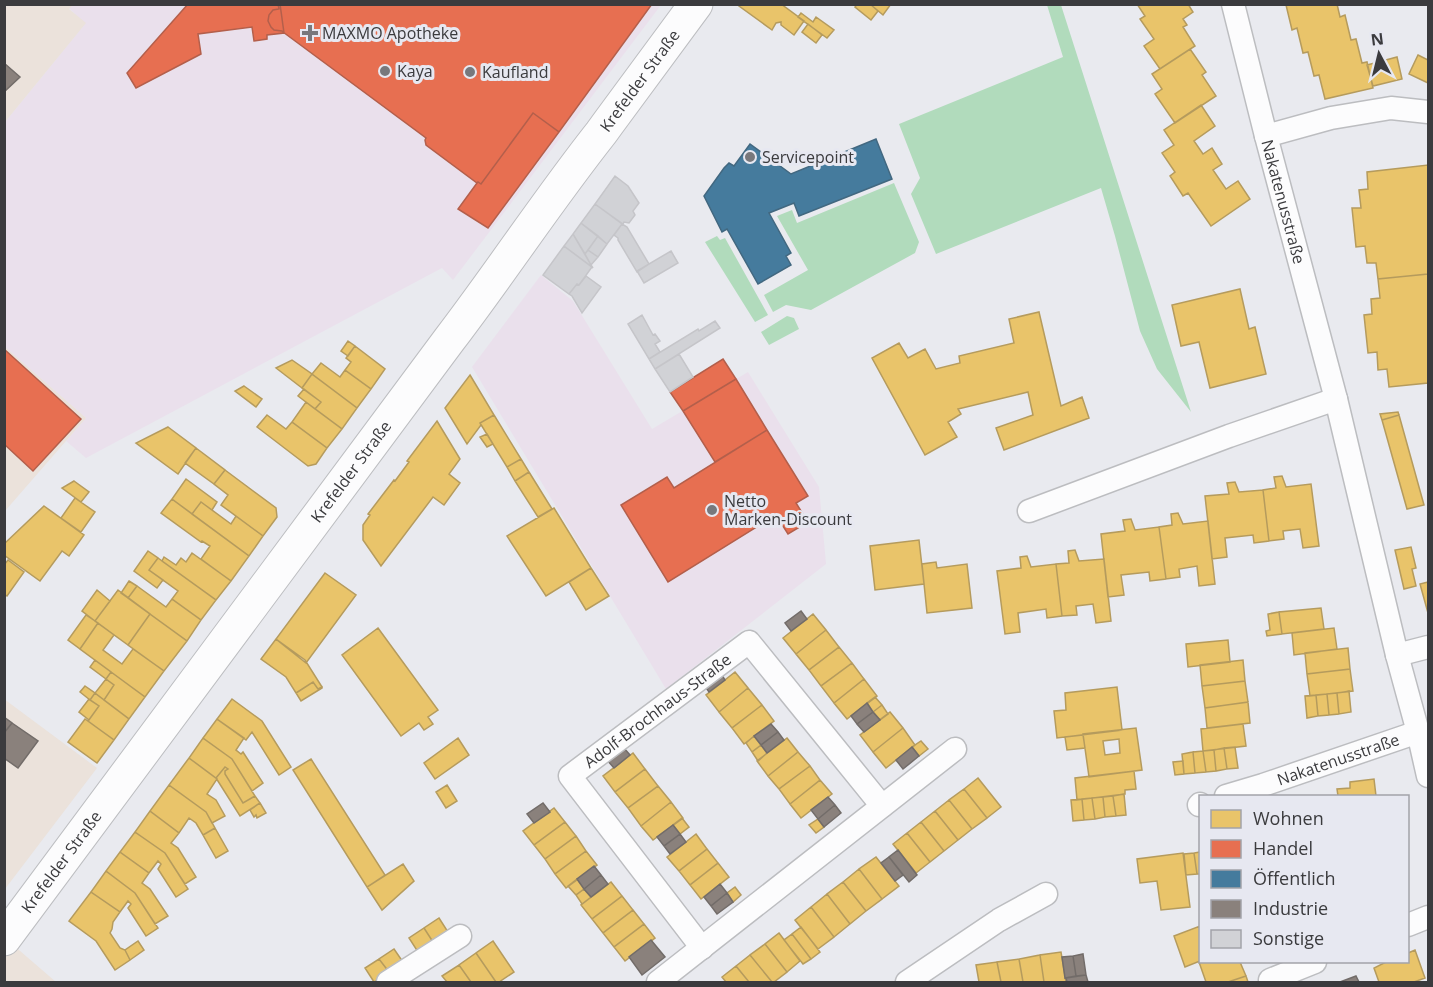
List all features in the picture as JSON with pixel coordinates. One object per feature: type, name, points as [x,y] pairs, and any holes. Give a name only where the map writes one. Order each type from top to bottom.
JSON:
[{"type":"main road","name":"Krefelder Straße","points":[[4,939],[472,310],[696,4]]},
{"type":"street","name":"Nakatenusstraße","points":[[1233,4],[1336,399],[1428,776]]},
{"type":"street","points":[[1266,136],[1331,118],[1391,108],[1428,112]]},
{"type":"street","points":[[1029,511],[1229,436],[1336,399]]},
{"type":"street","name":"Adolf-Brochhaus-Straße","points":[[702,948],[570,776],[749,642],[882,806]]},
{"type":"street","points":[[1397,655],[1428,647]]},
{"type":"street","name":"Nakatenusstraße","points":[[1229,795],[1418,732]]},
{"type":"street","points":[[658,982],[955,749]]},
{"type":"street","points":[[907,982],[999,920],[1046,894]]},
{"type":"street","points":[[1409,924],[1428,917]]},
{"type":"street","points":[[388,982],[460,936]]},
{"type":"street","points":[[1270,980],[1313,963]]},
{"type":"shaded area","points":[[5,5],[73,5],[69,9],[86,23],[5,122]]},
{"type":"shaded area","points":[[73,5],[661,5],[453,280],[442,268],[86,458],[66,441],[86,418],[5,347],[5,122],[85,24],[69,8]]},
{"type":"shaded area","points":[[541,275],[573,301],[652,429],[748,372],[819,487],[826,564],[666,689],[472,367]]},
{"type":"shaded area","points":[[5,347],[86,418],[5,511]]},
{"type":"shaded area","points":[[4,699],[97,768],[5,889],[4,889]]},
{"type":"shaded area","points":[[5,938],[56,982],[5,982]]},
{"type":"green space","points":[[1047,5],[1061,5],[1191,412],[1157,369],[1140,331],[1101,188],[936,254],[911,194],[920,178],[899,124],[1063,57]]},
{"type":"green space","points":[[894,183],[919,242],[915,253],[811,310],[786,305],[773,312],[764,295],[808,270],[777,216],[792,210],[797,223]]},
{"type":"green space","points":[[717,236],[720,240],[725,238],[768,315],[755,322],[705,242]]},
{"type":"green space","points":[[787,316],[794,318],[799,329],[769,345],[761,332]]},
{"type":"building: Wohnen","points":[[740,4],[781,4],[804,21],[794,35],[781,25],[781,22],[776,23],[772,30],[739,6]]},
{"type":"building: Wohnen","points":[[857,4],[870,4],[878,11],[871,20],[855,7]]},
{"type":"building: Wohnen","points":[[870,4],[891,4],[883,15]]},
{"type":"building: Wohnen","points":[[1137,4],[1188,4],[1193,12],[1183,19],[1187,25],[1183,27],[1195,46],[1160,69],[1144,46],[1154,39],[1140,19],[1145,16]]},
{"type":"building: Wohnen","points":[[1337,4],[1340,17],[1345,15],[1351,40],[1356,39],[1362,63],[1367,62],[1373,88],[1325,99],[1319,75],[1314,76],[1308,52],[1303,53],[1297,28],[1292,30],[1286,5]]},
{"type":"building: Wohnen","points":[[801,13],[813,22],[816,17],[834,30],[827,38],[798,17]]},
{"type":"building: Wohnen","points":[[808,24],[822,35],[816,43],[802,32]]},
{"type":"building: Wohnen","points":[[1190,49],[1206,72],[1202,75],[1216,96],[1175,123],[1155,94],[1162,89],[1152,74]]},
{"type":"building: Wohnen","points":[[1418,55],[1428,60],[1428,83],[1409,74]]},
{"type":"building: Wohnen","points":[[1397,57],[1402,79],[1373,86],[1367,65]]},
{"type":"building: Wohnen","points":[[1201,105],[1215,126],[1194,141],[1203,154],[1212,148],[1222,164],[1213,170],[1226,189],[1238,181],[1250,199],[1211,226],[1188,193],[1183,196],[1170,176],[1175,172],[1162,153],[1174,145],[1164,130]]},
{"type":"building: Wohnen","points":[[1428,165],[1428,274],[1378,279],[1376,263],[1367,263],[1365,246],[1356,247],[1352,208],[1361,208],[1359,190],[1368,189],[1367,172]]},
{"type":"building: Wohnen","points":[[1428,274],[1428,383],[1389,387],[1387,369],[1378,370],[1377,352],[1368,353],[1364,315],[1372,314],[1371,299],[1380,298],[1378,279]]},
{"type":"building: Wohnen","points":[[1240,289],[1249,329],[1255,327],[1266,374],[1210,388],[1199,342],[1181,346],[1172,305]]},
{"type":"building: Wohnen","points":[[1039,312],[1061,406],[1082,397],[1089,418],[1004,450],[996,428],[1033,415],[1028,392],[958,409],[961,414],[948,422],[957,437],[925,455],[872,358],[899,343],[908,358],[925,349],[936,369],[960,363],[959,356],[1014,343],[1009,319]]},
{"type":"building: Wohnen","points":[[348,341],[355,346],[348,356],[341,351]]},
{"type":"building: Wohnen","points":[[355,346],[385,369],[371,389],[345,370],[351,362],[346,358]]},
{"type":"building: Wohnen","points":[[292,360],[312,374],[302,388],[276,368]]},
{"type":"building: Wohnen","points":[[321,363],[340,377],[345,370],[371,389],[357,408],[312,374]]},
{"type":"building: Wohnen","points":[[312,374],[357,408],[342,429],[315,409],[321,402],[302,388]]},
{"type":"building: Wohnen","points":[[470,375],[494,415],[480,423],[481,425],[467,444],[445,408]]},
{"type":"building: Wohnen","points":[[244,386],[262,399],[256,407],[235,391]]},
{"type":"building: Wohnen","points":[[304,389],[321,402],[315,409],[298,396]]},
{"type":"building: Wohnen","points":[[306,402],[342,429],[327,448],[292,422]]},
{"type":"building: Wohnen","points":[[1398,412],[1399,415],[1382,420],[1380,414]]},
{"type":"building: Wohnen","points":[[267,415],[286,429],[292,422],[327,448],[316,464],[308,466],[257,427]]},
{"type":"building: Wohnen","points":[[494,415],[521,459],[507,467],[480,423]]},
{"type":"building: Wohnen","points":[[1399,415],[1424,505],[1407,509],[1382,420]]},
{"type":"building: Wohnen","points":[[437,421],[460,459],[449,474],[460,483],[444,505],[433,497],[381,566],[363,540],[363,525],[370,515],[368,514],[395,481]]},
{"type":"building: Wohnen","points":[[168,427],[196,448],[178,474],[136,443]]},
{"type":"building: Wohnen","points":[[487,434],[493,444],[487,447],[480,437]]},
{"type":"building: Wohnen","points":[[196,448],[225,470],[214,484],[185,463]]},
{"type":"building: Wohnen","points":[[521,459],[529,472],[515,481],[507,467]]},
{"type":"building: Wohnen","points":[[225,470],[276,508],[277,517],[263,536],[221,505],[228,495],[214,484]]},
{"type":"building: Wohnen","points":[[529,472],[552,509],[538,517],[515,481]]},
{"type":"building: Wohnen","points":[[1282,476],[1286,487],[1311,484],[1319,546],[1303,548],[1300,529],[1283,531],[1284,539],[1269,541],[1263,490],[1276,488],[1274,477]]},
{"type":"building: Wohnen","points":[[186,479],[217,502],[212,510],[201,502],[192,514],[172,499]]},
{"type":"building: Wohnen","points":[[74,481],[89,492],[81,502],[62,488]]},
{"type":"building: Wohnen","points":[[1235,482],[1239,492],[1263,490],[1269,541],[1254,543],[1253,535],[1225,538],[1227,557],[1212,559],[1205,496],[1229,494],[1227,483]]},
{"type":"building: Wohnen","points":[[75,498],[95,512],[81,532],[61,518]]},
{"type":"building: Wohnen","points":[[172,499],[249,556],[231,581],[201,559],[210,546],[161,513]]},
{"type":"building: Wohnen","points":[[201,502],[231,524],[236,516],[263,536],[249,556],[192,514]]},
{"type":"building: Wohnen","points":[[44,506],[84,535],[69,556],[62,551],[40,581],[4,555],[4,544]]},
{"type":"building: Wohnen","points":[[554,508],[591,568],[546,596],[507,536]]},
{"type":"building: Wohnen","points":[[1178,513],[1183,524],[1208,521],[1215,584],[1199,586],[1197,566],[1179,569],[1180,577],[1166,579],[1159,527],[1172,525],[1171,514]]},
{"type":"building: Wohnen","points":[[1131,519],[1135,530],[1159,527],[1166,579],[1150,581],[1149,572],[1121,575],[1124,595],[1108,597],[1101,534],[1125,531],[1123,520]]},
{"type":"building: Wohnen","points":[[919,540],[924,584],[875,590],[870,546]]},
{"type":"building: Wohnen","points":[[1411,547],[1416,568],[1412,569],[1416,586],[1404,589],[1395,550]]},
{"type":"building: Wohnen","points":[[1075,550],[1079,561],[1104,559],[1111,621],[1096,623],[1093,604],[1076,606],[1077,615],[1062,616],[1056,564],[1069,563],[1068,551]]},
{"type":"building: Wohnen","points":[[148,551],[158,558],[149,570],[163,580],[157,588],[134,571]]},
{"type":"building: Wohnen","points":[[192,553],[231,581],[216,600],[162,561],[164,557],[176,565],[181,558],[186,562]]},
{"type":"building: Wohnen","points":[[1027,556],[1031,567],[1056,564],[1062,616],[1047,618],[1046,609],[1018,613],[1020,632],[1005,634],[997,571],[1021,568],[1020,557]]},
{"type":"building: Wohnen","points":[[158,558],[216,600],[201,620],[172,599],[178,591],[149,570]]},
{"type":"building: Wohnen","points":[[8,560],[24,572],[7,596],[4,594],[4,565]]},
{"type":"building: Wohnen","points":[[936,562],[937,568],[967,564],[972,608],[927,613],[922,564]]},
{"type":"building: Wohnen","points":[[591,568],[609,596],[586,610],[569,582]]},
{"type":"building: Wohnen","points":[[325,573],[356,595],[306,663],[276,639]]},
{"type":"building: Wohnen","points":[[129,581],[137,586],[128,598],[121,593]]},
{"type":"building: Wohnen","points":[[1428,582],[1428,613],[1420,584]]},
{"type":"building: Wohnen","points":[[137,586],[166,607],[172,599],[201,620],[187,641],[128,598]]},
{"type":"building: Wohnen","points":[[97,590],[110,601],[95,621],[82,611]]},
{"type":"building: Wohnen","points":[[118,590],[150,614],[128,645],[95,621]]},
{"type":"building: Wohnen","points":[[1321,608],[1324,629],[1282,634],[1279,612]]},
{"type":"building: Wohnen","points":[[1279,612],[1282,634],[1267,636],[1266,631],[1270,630],[1268,614]]},
{"type":"building: Wohnen","points":[[150,614],[187,641],[164,671],[128,645]]},
{"type":"building: Wohnen","points":[[813,614],[826,630],[796,654],[783,638]]},
{"type":"building: Wohnen","points":[[86,615],[98,623],[80,649],[68,640]]},
{"type":"building: Wohnen","points":[[98,623],[114,635],[103,650],[122,664],[133,649],[164,671],[145,697],[80,649]]},
{"type":"building: Wohnen","points":[[378,628],[438,710],[428,717],[433,724],[424,730],[419,723],[401,736],[342,655]]},
{"type":"building: Wohnen","points":[[1334,628],[1337,649],[1294,655],[1292,633]]},
{"type":"building: Wohnen","points":[[826,630],[839,647],[809,670],[796,654]]},
{"type":"building: Wohnen","points":[[276,639],[305,660],[322,687],[318,689],[313,682],[296,693],[286,677],[261,659]]},
{"type":"building: Wohnen","points":[[1228,640],[1230,662],[1188,667],[1186,644]]},
{"type":"building: Wohnen","points":[[839,647],[852,663],[821,686],[809,670]]},
{"type":"building: Wohnen","points":[[1348,648],[1350,669],[1307,674],[1305,653]]},
{"type":"building: Wohnen","points":[[95,660],[111,672],[106,679],[90,667]]},
{"type":"building: Wohnen","points":[[1243,660],[1245,681],[1202,686],[1200,665]]},
{"type":"building: Wohnen","points":[[852,663],[864,679],[834,703],[821,686]]},
{"type":"building: Wohnen","points":[[1350,669],[1353,691],[1310,696],[1307,674]]},
{"type":"building: Wohnen","points":[[111,672],[145,697],[129,719],[104,700],[114,685],[106,679]]},
{"type":"building: Wohnen","points":[[735,672],[748,688],[719,712],[706,695]]},
{"type":"building: Wohnen","points":[[106,679],[114,685],[104,700],[95,693]]},
{"type":"building: Wohnen","points":[[864,679],[877,696],[847,719],[834,703]]},
{"type":"building: Wohnen","points":[[1245,681],[1248,702],[1205,708],[1202,686]]},
{"type":"building: Wohnen","points":[[313,682],[318,689],[322,688],[301,701],[296,693]]},
{"type":"building: Wohnen","points":[[85,686],[95,693],[90,700],[80,692]]},
{"type":"building: Wohnen","points":[[1117,687],[1122,730],[1057,738],[1054,711],[1066,710],[1065,693]]},
{"type":"building: Wohnen","points":[[748,688],[762,705],[732,728],[719,712]]},
{"type":"building: Wohnen","points":[[1349,691],[1351,712],[1339,714],[1337,693]]},
{"type":"building: Wohnen","points":[[95,693],[129,719],[114,740],[88,721],[99,706],[90,700]]},
{"type":"building: Wohnen","points":[[1337,693],[1339,714],[1329,715],[1327,694]]},
{"type":"building: Wohnen","points":[[1327,694],[1329,715],[1318,716],[1316,695]]},
{"type":"building: Wohnen","points":[[1316,695],[1318,716],[1307,718],[1305,696]]},
{"type":"building: Wohnen","points":[[875,697],[882,705],[873,712],[867,703]]},
{"type":"building: Wohnen","points":[[89,699],[99,706],[89,720],[79,712]]},
{"type":"building: Wohnen","points":[[232,699],[262,721],[291,767],[279,775],[252,732],[246,740],[217,719]]},
{"type":"building: Wohnen","points":[[1248,702],[1250,723],[1207,728],[1205,708]]},
{"type":"building: Wohnen","points":[[762,705],[774,721],[744,744],[732,728]]},
{"type":"building: Wohnen","points":[[882,705],[888,714],[880,720],[873,712]]},
{"type":"building: Wohnen","points":[[890,712],[903,728],[873,752],[860,735]]},
{"type":"building: Wohnen","points":[[85,719],[114,740],[97,763],[68,742]]},
{"type":"building: Wohnen","points":[[217,719],[244,738],[236,750],[241,754],[243,752],[263,783],[252,791],[232,759],[203,738]]},
{"type":"building: Wohnen","points":[[1243,724],[1246,746],[1203,751],[1201,729]]},
{"type":"building: Wohnen","points":[[903,728],[915,745],[886,768],[873,752]]},
{"type":"building: Wohnen","points":[[1136,728],[1142,770],[1089,777],[1083,734]],"holes":[[[1119,739],[1120,753],[1105,755],[1103,741]]]},
{"type":"building: Wohnen","points":[[1083,735],[1085,748],[1067,750],[1065,737]]},
{"type":"building: Wohnen","points":[[754,736],[761,745],[752,752],[746,743]]},
{"type":"building: Wohnen","points":[[203,738],[232,759],[255,796],[243,803],[225,774],[228,769],[225,767],[216,778],[189,758]]},
{"type":"building: Wohnen","points":[[458,738],[469,755],[435,779],[424,763]]},
{"type":"building: Wohnen","points":[[787,738],[798,752],[768,776],[757,761]]},
{"type":"building: Wohnen","points":[[921,741],[928,749],[919,756],[912,747]]},
{"type":"building: Wohnen","points":[[761,745],[767,753],[758,761],[752,752]]},
{"type":"building: Wohnen","points":[[1235,747],[1238,768],[1227,769],[1224,748]]},
{"type":"building: Wohnen","points":[[1224,748],[1227,769],[1216,771],[1214,750]]},
{"type":"building: Wohnen","points":[[1214,750],[1216,771],[1206,772],[1203,751]]},
{"type":"building: Wohnen","points":[[1203,751],[1206,772],[1195,773],[1193,752]]},
{"type":"building: Wohnen","points":[[798,752],[810,766],[779,789],[768,776]]},
{"type":"building: Wohnen","points":[[1193,752],[1195,773],[1184,774],[1182,754]]},
{"type":"building: Wohnen","points":[[633,753],[645,769],[615,792],[603,776]]},
{"type":"building: Wohnen","points":[[189,758],[217,779],[207,794],[216,800],[225,816],[212,823],[206,812],[169,785]]},
{"type":"building: Wohnen","points":[[311,759],[385,875],[367,887],[293,770]]},
{"type":"building: Wohnen","points":[[1183,761],[1184,774],[1175,775],[1173,762]]},
{"type":"building: Wohnen","points":[[810,766],[820,780],[790,804],[779,789]]},
{"type":"building: Wohnen","points":[[225,767],[228,769],[225,774],[243,803],[255,796],[260,803],[240,816],[216,778]]},
{"type":"building: Wohnen","points":[[645,769],[658,786],[628,808],[615,792]]},
{"type":"building: Wohnen","points":[[1134,771],[1136,789],[1125,790],[1125,794],[1077,800],[1075,778]]},
{"type":"building: Wohnen","points":[[978,778],[1001,807],[987,818],[964,789]]},
{"type":"building: Wohnen","points":[[1374,779],[1376,795],[1338,795],[1337,789],[1350,788],[1350,782]]},
{"type":"building: Wohnen","points":[[820,780],[832,794],[801,818],[790,804]]},
{"type":"building: Wohnen","points":[[169,785],[206,812],[215,828],[203,835],[196,823],[189,818],[179,833],[150,811]]},
{"type":"building: Wohnen","points":[[447,785],[457,801],[446,808],[436,792]]},
{"type":"building: Wohnen","points":[[658,786],[671,802],[641,826],[628,808]]},
{"type":"building: Wohnen","points":[[964,789],[987,818],[972,829],[949,800]]},
{"type":"building: Wohnen","points":[[1124,794],[1126,815],[1116,816],[1113,796]]},
{"type":"building: Wohnen","points":[[1113,796],[1116,816],[1105,817],[1103,797]]},
{"type":"building: Wohnen","points":[[1103,797],[1105,817],[1095,819],[1092,798]]},
{"type":"building: Wohnen","points":[[1092,798],[1095,819],[1084,820],[1082,799]]},
{"type":"building: Wohnen","points":[[1082,799],[1084,820],[1073,821],[1071,800]]},
{"type":"building: Wohnen","points":[[949,800],[972,829],[958,840],[935,811]]},
{"type":"building: Wohnen","points":[[671,802],[683,818],[653,840],[641,826]]},
{"type":"building: Wohnen","points":[[260,803],[266,813],[257,818],[250,810]]},
{"type":"building: Wohnen","points":[[554,808],[565,822],[534,845],[523,831]]},
{"type":"building: Wohnen","points":[[150,811],[179,833],[171,843],[178,848],[196,877],[185,884],[165,853],[135,832]]},
{"type":"building: Wohnen","points":[[935,811],[958,840],[944,851],[921,822]]},
{"type":"building: Wohnen","points":[[682,818],[689,827],[680,834],[673,825]]},
{"type":"building: Wohnen","points":[[818,819],[824,827],[816,833],[809,825]]},
{"type":"building: Wohnen","points":[[565,822],[576,836],[545,859],[534,845]]},
{"type":"building: Wohnen","points":[[921,822],[944,851],[930,862],[907,833]]},
{"type":"building: Wohnen","points":[[215,828],[228,851],[216,858],[203,835]]},
{"type":"building: Wohnen","points":[[135,832],[165,853],[188,889],[176,897],[158,869],[161,864],[158,861],[149,873],[120,852]]},
{"type":"building: Wohnen","points":[[907,833],[930,862],[916,873],[893,844]]},
{"type":"building: Wohnen","points":[[696,834],[707,849],[679,871],[667,857]]},
{"type":"building: Wohnen","points":[[576,836],[586,851],[555,874],[545,859]]},
{"type":"building: Wohnen","points":[[707,849],[718,863],[690,885],[679,871]]},
{"type":"building: Wohnen","points":[[586,851],[597,865],[566,888],[555,874]]},
{"type":"building: Wohnen","points":[[120,852],[149,873],[142,883],[150,889],[168,916],[155,924],[135,893],[106,871]]},
{"type":"building: Wohnen","points":[[1199,852],[1199,874],[1197,874],[1194,853]]},
{"type":"building: Wohnen","points":[[1183,853],[1190,907],[1161,910],[1157,881],[1140,883],[1137,859]]},
{"type":"building: Wohnen","points":[[1194,853],[1197,874],[1186,875],[1184,854]]},
{"type":"building: Wohnen","points":[[876,857],[899,886],[882,899],[859,869]]},
{"type":"building: Wohnen","points":[[718,863],[729,877],[701,899],[690,885]]},
{"type":"building: Wohnen","points":[[403,864],[414,881],[382,910],[367,887]]},
{"type":"building: Wohnen","points":[[859,869],[882,899],[866,911],[843,882]]},
{"type":"building: Wohnen","points":[[106,871],[135,893],[158,928],[146,936],[128,908],[131,904],[128,901],[120,912],[91,892]]},
{"type":"building: Wohnen","points":[[577,879],[584,889],[576,895],[568,886]]},
{"type":"building: Wohnen","points":[[611,882],[622,896],[592,919],[581,905]]},
{"type":"building: Wohnen","points":[[843,882],[866,911],[850,924],[827,894]]},
{"type":"building: Wohnen","points":[[735,887],[741,895],[733,902],[727,893]]},
{"type":"building: Wohnen","points":[[584,889],[591,897],[582,904],[576,895]]},
{"type":"building: Wohnen","points":[[91,892],[120,912],[113,922],[110,933],[120,948],[125,950],[130,960],[115,970],[96,941],[69,921]]},
{"type":"building: Wohnen","points":[[827,894],[850,924],[834,937],[811,907]]},
{"type":"building: Wohnen","points":[[622,896],[633,910],[603,933],[592,919]]},
{"type":"building: Wohnen","points":[[811,907],[834,937],[818,949],[795,920]]},
{"type":"building: Wohnen","points":[[633,910],[644,924],[614,947],[603,933]]},
{"type":"building: Wohnen","points":[[439,918],[448,932],[433,942],[424,928]]},
{"type":"building: Wohnen","points":[[644,924],[655,938],[625,961],[614,947]]},
{"type":"building: Wohnen","points":[[1199,926],[1199,961],[1185,967],[1174,936]]},
{"type":"building: Wohnen","points":[[801,927],[820,952],[811,959],[792,934]]},
{"type":"building: Wohnen","points":[[424,928],[433,942],[418,952],[409,938]]},
{"type":"building: Wohnen","points":[[779,933],[800,961],[787,972],[765,944]]},
{"type":"building: Wohnen","points":[[792,934],[811,959],[803,964],[784,940]]},
{"type":"building: Wohnen","points":[[138,941],[144,950],[130,960],[125,950]]},
{"type":"building: Wohnen","points":[[493,941],[514,972],[499,982],[496,982],[476,953]]},
{"type":"building: Wohnen","points":[[765,944],[787,972],[774,982],[750,955]]},
{"type":"building: Wohnen","points":[[394,949],[403,962],[389,972],[379,959]]},
{"type":"building: Wohnen","points":[[1415,950],[1425,978],[1414,982],[1379,982],[1374,968],[1384,963],[1409,963],[1409,953]]},
{"type":"building: Wohnen","points":[[1061,952],[1066,982],[1044,982],[1040,955]]},
{"type":"building: Wohnen","points":[[476,953],[496,982],[471,982],[459,965]]},
{"type":"building: Wohnen","points":[[750,955],[772,982],[749,982],[736,966]]},
{"type":"building: Wohnen","points":[[1040,955],[1044,982],[1023,982],[1019,959]]},
{"type":"building: Wohnen","points":[[379,959],[389,972],[374,982],[365,968]]},
{"type":"building: Wohnen","points":[[1019,959],[1023,982],[1001,982],[997,962]]},
{"type":"building: Wohnen","points":[[997,962],[1001,982],[979,982],[976,965]]},
{"type":"building: Wohnen","points":[[1199,963],[1240,963],[1246,976],[1228,982],[1206,982]]},
{"type":"building: Wohnen","points":[[459,965],[471,982],[447,982],[442,976]]},
{"type":"building: Wohnen","points":[[736,966],[749,982],[726,982],[722,977]]},
{"type":"building: Wohnen","points":[[1246,976],[1248,982],[1228,982]]},
{"type":"building: Handel","points":[[188,4],[280,4],[284,33],[267,35],[267,39],[254,41],[252,27],[198,34],[201,54],[136,88],[127,73]]},
{"type":"building: Handel","name":"Kaufland","points":[[278,4],[652,4],[559,132],[533,113],[481,184],[426,145],[426,138],[282,31],[274,30],[268,21],[273,10],[279,9]]},
{"type":"building: Handel","points":[[533,113],[559,132],[488,228],[458,209],[477,183],[481,184]]},
{"type":"building: Handel","points":[[4,349],[81,419],[33,471],[4,444]]},
{"type":"building: Handel","points":[[723,359],[736,379],[683,411],[670,392]]},
{"type":"building: Handel","points":[[736,379],[767,430],[715,462],[683,411]]},
{"type":"building: Handel","name":"Netto Marken-Discount","points":[[767,430],[808,496],[796,503],[808,522],[788,534],[776,515],[668,582],[621,505],[667,477],[674,488]]},
{"type":"building: Öffentlich","points":[[876,139],[892,179],[799,216],[794,203],[769,213],[791,253],[786,256],[791,265],[758,284],[727,229],[722,232],[704,196],[724,168],[729,163],[734,166],[750,144],[791,174]]},
{"type":"building: Industrie","points":[[4,63],[20,77],[4,92]]},
{"type":"building: Industrie","points":[[801,611],[807,619],[791,631],[785,623]]},
{"type":"building: Industrie","points":[[720,672],[725,680],[709,692],[704,685]]},
{"type":"building: Industrie","points":[[867,703],[873,712],[857,724],[851,716]]},
{"type":"building: Industrie","points":[[873,712],[880,720],[864,732],[857,724]]},
{"type":"building: Industrie","points":[[4,717],[12,723],[4,733]]},
{"type":"building: Industrie","points":[[12,723],[38,741],[18,768],[4,758],[4,733]]},
{"type":"building: Industrie","points":[[771,724],[778,732],[761,745],[754,736]]},
{"type":"building: Industrie","points":[[778,732],[784,740],[767,753],[761,745]]},
{"type":"building: Industrie","points":[[623,747],[630,755],[614,768],[607,760]]},
{"type":"building: Industrie","points":[[912,747],[919,756],[903,769],[896,760]]},
{"type":"building: Industrie","points":[[828,797],[835,805],[818,819],[811,810]]},
{"type":"building: Industrie","points":[[543,803],[550,812],[534,823],[527,814]]},
{"type":"building: Industrie","points":[[835,805],[841,813],[824,827],[818,819]]},
{"type":"building: Industrie","points":[[673,825],[680,834],[664,846],[657,837]]},
{"type":"building: Industrie","points":[[680,834],[686,842],[670,854],[664,846]]},
{"type":"building: Industrie","points":[[898,850],[917,875],[909,882],[889,857]]},
{"type":"building: Industrie","points":[[889,857],[903,875],[895,881],[881,863]]},
{"type":"building: Industrie","points":[[594,866],[601,875],[584,889],[577,879]]},
{"type":"building: Industrie","points":[[601,875],[608,884],[591,897],[584,889]]},
{"type":"building: Industrie","points":[[720,884],[727,893],[711,906],[704,897]]},
{"type":"building: Industrie","points":[[727,893],[733,902],[717,914],[711,906]]},
{"type":"building: Industrie","points":[[651,940],[665,957],[642,975],[629,957]]},
{"type":"building: Industrie","points":[[1083,954],[1086,975],[1076,976],[1073,956]]},
{"type":"building: Industrie","points":[[1073,956],[1076,976],[1065,978],[1062,957]]},
{"type":"building: Industrie","points":[[1086,975],[1088,982],[1067,982],[1066,978]]},
{"type":"building: Industrie","points":[[1356,976],[1359,982],[1340,982]]},
{"type":"building: Sonstige","points":[[615,176],[628,186],[639,203],[629,223],[624,222],[623,224],[595,204]]},
{"type":"building: Sonstige","points":[[595,204],[622,224],[607,244],[581,223]]},
{"type":"building: Sonstige","points":[[581,223],[598,236],[585,254],[573,234]]},
{"type":"building: Sonstige","points":[[622,224],[627,227],[649,264],[637,272],[618,238],[614,235]]},
{"type":"building: Sonstige","points":[[573,234],[591,265],[593,268],[564,246]]},
{"type":"building: Sonstige","points":[[598,236],[607,244],[598,257],[588,250]]},
{"type":"building: Sonstige","points":[[564,246],[592,267],[569,294],[543,275]]},
{"type":"building: Sonstige","points":[[588,250],[598,257],[591,265],[585,254]]},
{"type":"building: Sonstige","points":[[671,251],[678,263],[644,283],[637,271]]},
{"type":"building: Sonstige","points":[[586,276],[601,287],[582,313],[569,294]]},
{"type":"building: Sonstige","points":[[642,315],[653,335],[655,334],[660,341],[655,344],[660,352],[649,359],[628,324]]},
{"type":"building: Sonstige","points":[[715,321],[720,328],[655,369],[649,359]]},
{"type":"building: Sonstige","points":[[679,354],[693,377],[670,392],[655,369]]},
{"type":"place","name":"MAXMO Apotheke","points":[[310,33]]},
{"type":"place","name":"Kaya","points":[[385,71]]},
{"type":"place","name":"Kaufland","points":[[470,72]]},
{"type":"place","name":"Servicepoint","points":[[750,157]]},
{"type":"place","name":"Netto Marken-Discount","points":[[712,510]]}]
